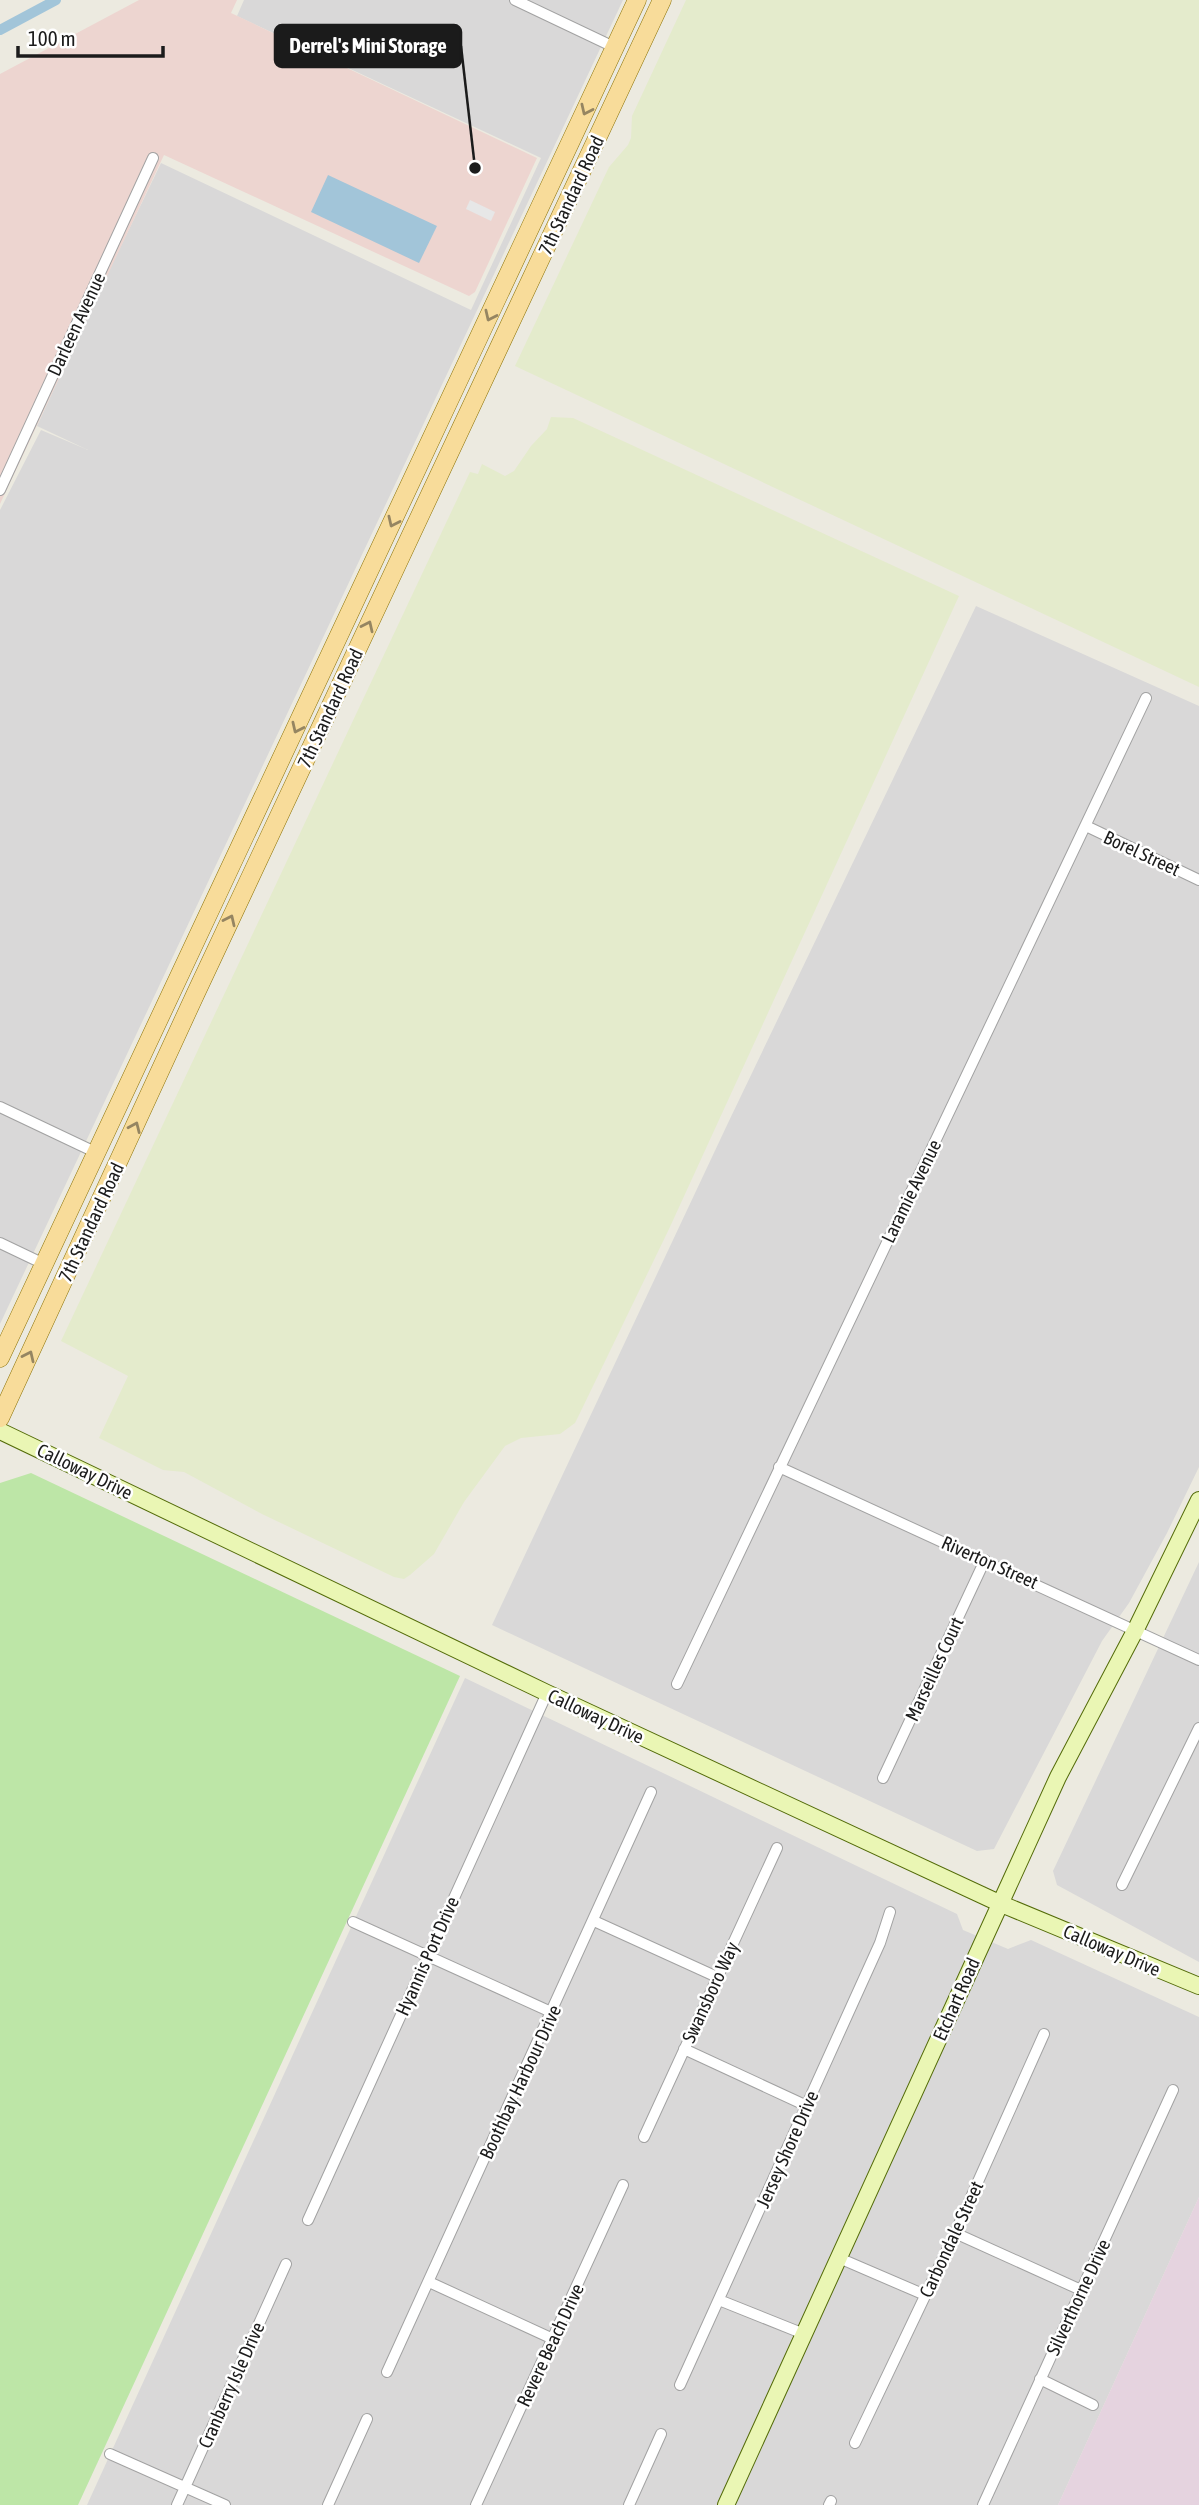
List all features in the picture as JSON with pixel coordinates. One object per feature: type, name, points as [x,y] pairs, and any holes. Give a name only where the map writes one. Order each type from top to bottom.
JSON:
[{"type":"main road","name":"7th Standard Road","points":[[0,1358],[637,0]]},
{"type":"main road","name":"7th Standard Road","points":[[0,1418],[195,995],[662,0]]},
{"type":"main road","name":"Calloway Drive","points":[[0,1431],[547,1693],[999,1903],[1199,1986]]},
{"type":"main road","name":"Etchart Road","points":[[726,2505],[1058,1777],[1136,1629],[1199,1500]]},
{"type":"street","points":[[515,0],[615,48]]},
{"type":"street","name":"Darleen Avenue","points":[[0,490],[153,158]]},
{"type":"street","name":"Laramie Avenue","points":[[677,1684],[1146,698]]},
{"type":"street","name":"Borel Street","points":[[1086,826],[1199,880]]},
{"type":"street","points":[[0,1107],[97,1153]]},
{"type":"street","points":[[0,1243],[44,1264]]},
{"type":"street","name":"Riverton Street","points":[[779,1467],[1199,1660]]},
{"type":"street","name":"Marseilles Court","points":[[883,1778],[985,1560]]},
{"type":"street","name":"Hyannis Port Drive","points":[[308,2220],[547,1693]]},
{"type":"street","points":[[1122,1885],[1198,1732]]},
{"type":"street","name":"Boothbay Harbour Drive","points":[[387,2372],[651,1792]]},
{"type":"street","name":"Swansboro Way","points":[[644,2137],[777,1848]]},
{"type":"street","name":"Jersey Shore Drive","points":[[680,2385],[880,1943],[890,1912]]},
{"type":"street","points":[[594,1921],[717,1977]]},
{"type":"street","points":[[353,1922],[551,2012]]},
{"type":"street","name":"Carbondale Street","points":[[855,2443],[955,2233],[1044,2034]]},
{"type":"street","points":[[684,2049],[807,2106]]},
{"type":"street","name":"Silverthorne Drive","points":[[983,2505],[1173,2090]]},
{"type":"street","name":"Revere Beach Drive","points":[[476,2505],[624,2185]]},
{"type":"street","points":[[955,2233],[1082,2290]]},
{"type":"street","points":[[839,2258],[925,2295]]},
{"type":"street","name":"Cranberry Isle Drive","points":[[177,2505],[286,2264]]},
{"type":"street","points":[[429,2282],[553,2339]]},
{"type":"street","points":[[719,2300],[804,2334]]},
{"type":"street","points":[[1040,2379],[1093,2405]]},
{"type":"street","points":[[328,2505],[367,2418]]},
{"type":"street","points":[[629,2505],[661,2434]]},
{"type":"street","points":[[110,2454],[225,2505]]},
{"type":"shaded area","points":[[139,0],[237,0],[231,13],[537,158],[475,292],[469,296],[164,155],[0,504],[0,74]]},
{"type":"shaded area","points":[[244,0],[623,0],[0,1324],[0,510],[41,430],[88,450],[37,426],[94,302],[161,163],[471,310],[541,158],[237,16]]},
{"type":"shaded area","points":[[470,200],[495,212],[491,221],[466,209]]},
{"type":"shaded area","points":[[976,606],[1199,706],[1199,1467],[1129,1603],[1102,1641],[994,1849],[977,1851],[492,1625],[728,1123]]},
{"type":"shaded area","points":[[1199,1562],[1199,1962],[1057,1885],[1053,1871]]},
{"type":"shaded area","points":[[465,1678],[957,1914],[963,1930],[1008,1949],[1031,1940],[1199,2017],[1199,2197],[1058,2505],[87,2505]]},
{"type":"shaded area","points":[[1199,2197],[1199,2505],[1058,2505]]},
{"type":"green space","points":[[686,0],[1199,0],[1199,687],[515,366],[609,167],[628,145],[632,116]]},
{"type":"green space","points":[[551,417],[573,418],[959,596],[669,1229],[575,1423],[560,1434],[521,1438],[505,1446],[464,1502],[434,1554],[404,1579],[394,1577],[262,1514],[184,1472],[163,1470],[99,1438],[128,1376],[61,1341],[470,472],[478,474],[482,464],[505,476],[514,471],[547,429]]},
{"type":"green space","points":[[31,1473],[460,1676],[78,2505],[0,2505],[0,1483]]},
{"type":"water","points":[[328,175],[437,226],[419,263],[311,212]]},
{"type":"waterway","points":[[0,30],[56,0]]},
{"type":"place","name":"Derrel's Mini Storage","points":[[475,168]]}]
